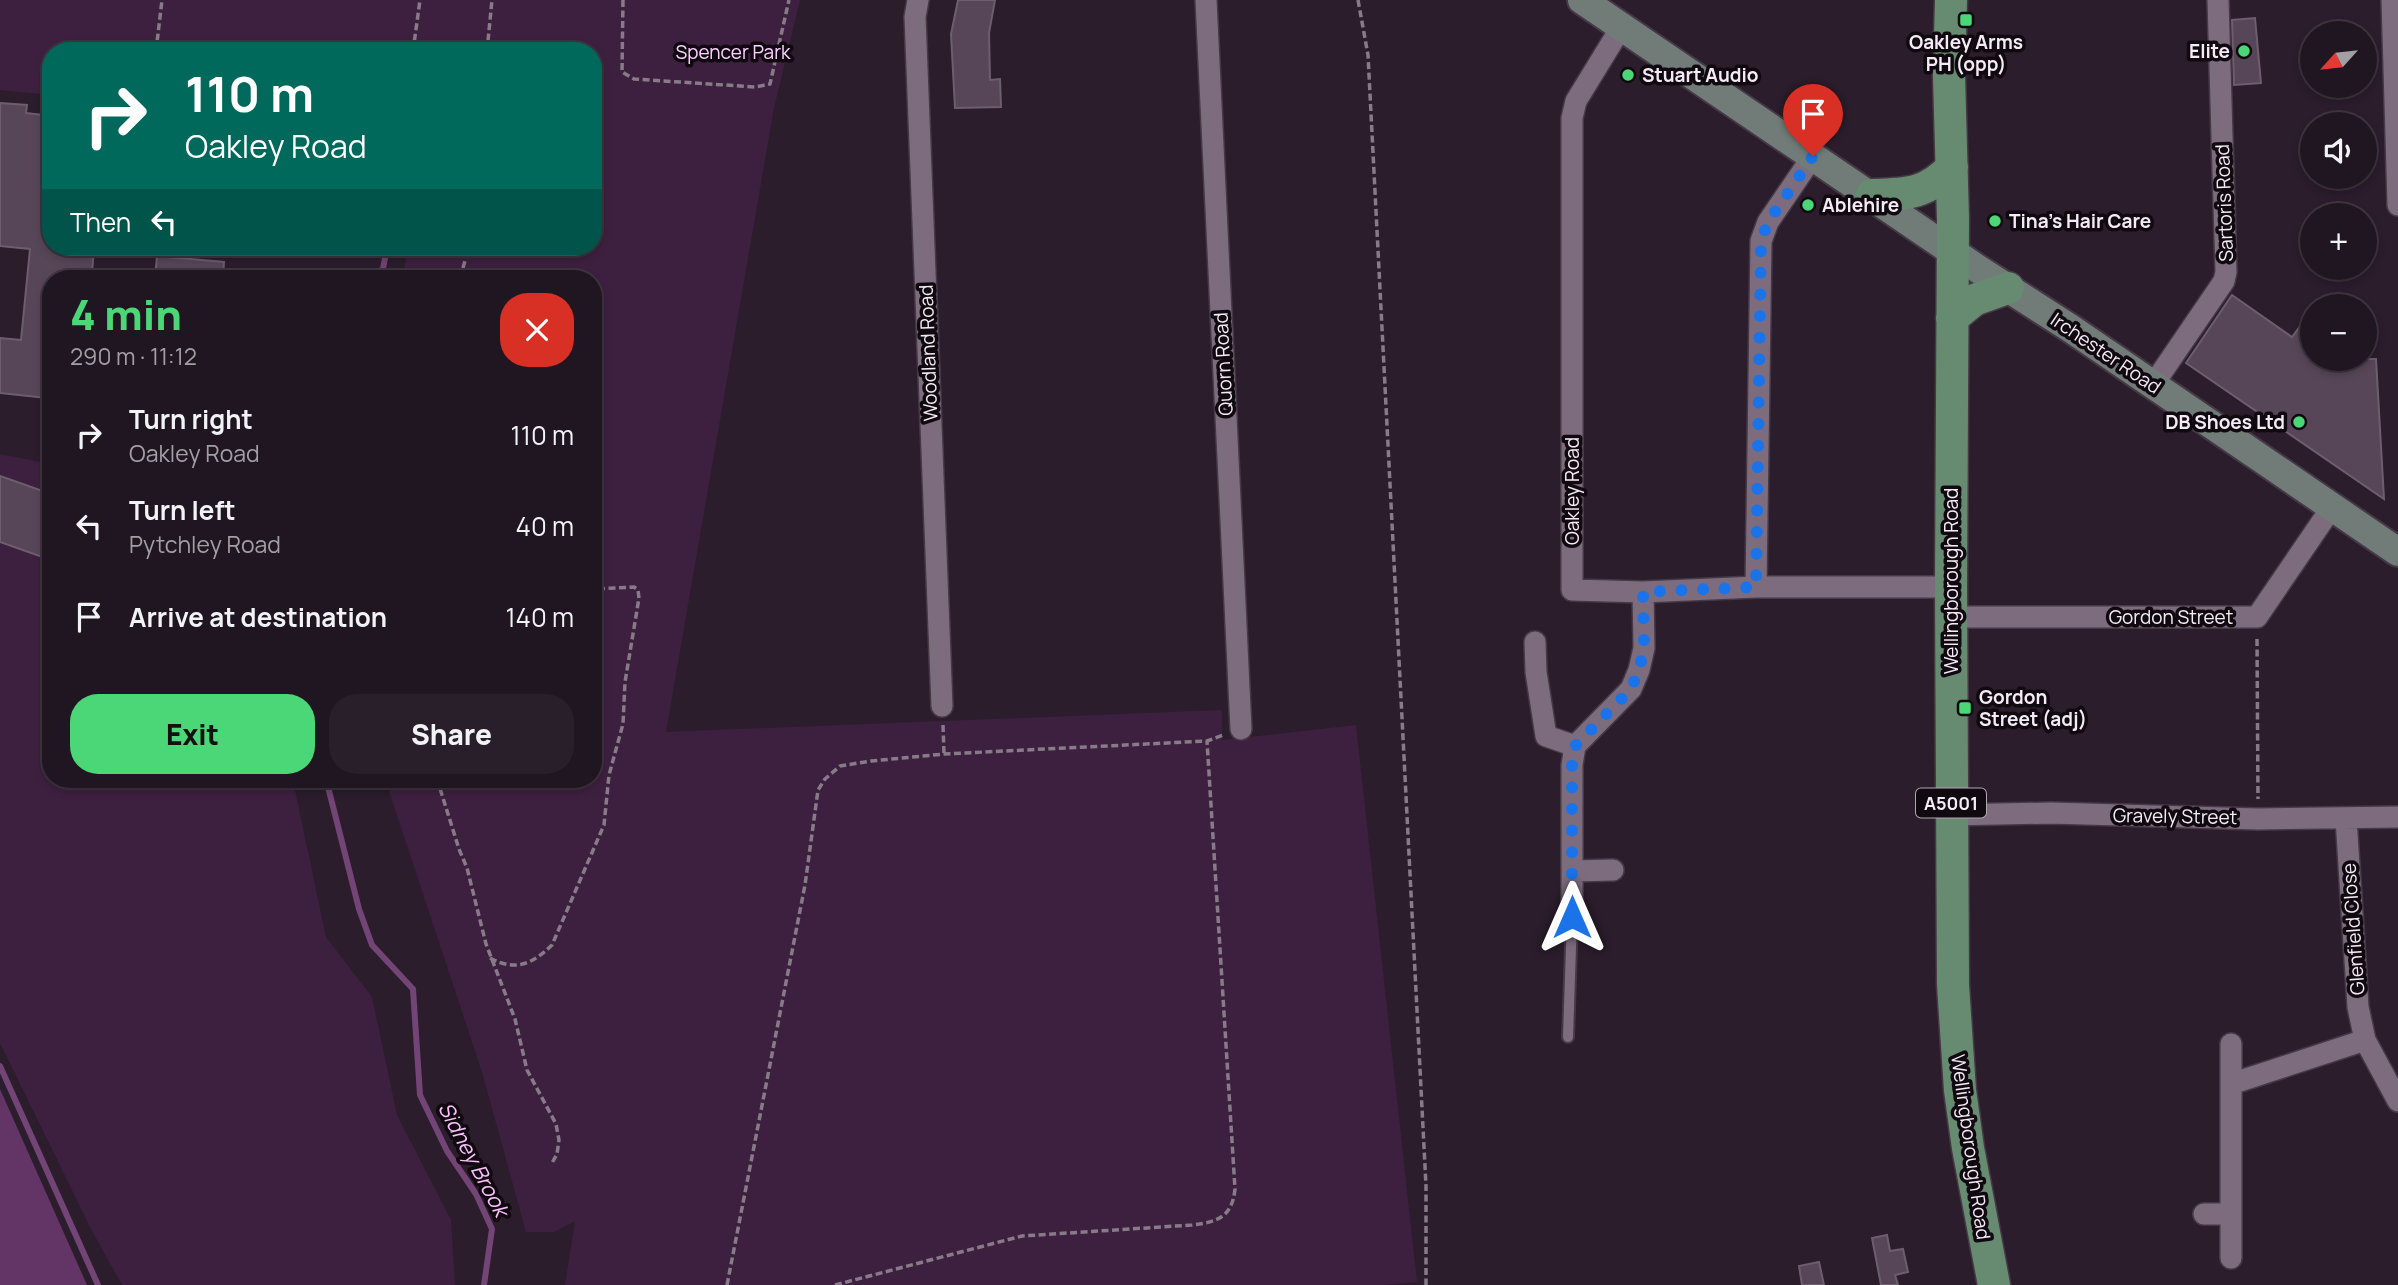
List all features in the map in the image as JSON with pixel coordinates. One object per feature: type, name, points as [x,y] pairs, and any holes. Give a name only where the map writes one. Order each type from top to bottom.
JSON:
[{"type":"main road","name":"Irchester Road","points":[[1582,0],[2153,384],[2332,508],[2397,549]]},
{"type":"main road","name":"Wellingborough Road","points":[[1951,0],[1949,76],[1952,167],[1953,985],[1960,1090],[1974,1188],[1994,1285]]},
{"type":"main road","points":[[1872,195],[1921,190],[1938,181],[1952,167]]},
{"type":"main road","points":[[1952,318],[1974,300],[2008,288]]},
{"type":"street","name":"Woodland Road","points":[[918,0],[915,17],[942,706]]},
{"type":"street","name":"Quorn Road","points":[[1206,0],[1241,729]]},
{"type":"street","name":"Sartoris Road","points":[[2153,384],[2224,281],[2226,272],[2218,0]]},
{"type":"street","points":[[2392,0],[2398,205]]},
{"type":"street","name":"Oakley Road","points":[[1622,26],[1576,101],[1572,118],[1572,590],[1643,592],[1756,587],[1951,602]]},
{"type":"street","points":[[1756,587],[1761,241],[1768,222],[1813,156]]},
{"type":"street","name":"Gordon Street","points":[[1951,602],[2257,617],[2332,508]]},
{"type":"street","points":[[1572,917],[1572,765],[1575,746],[1631,689],[1644,648],[1643,592]]},
{"type":"street","points":[[1535,642],[1537,682],[1546,736],[1575,746]]},
{"type":"street","name":"Gravely Street","points":[[1951,815],[2050,813],[2258,818],[2398,817]]},
{"type":"street","name":"Glenfield Close","points":[[2346,818],[2358,1007],[2365,1040],[2398,1101]]},
{"type":"street","points":[[1572,871],[1614,870]]},
{"type":"street","points":[[2231,1084],[2365,1040]]},
{"type":"street","points":[[2231,1044],[2231,1258]]},
{"type":"street","points":[[2204,1214],[2230,1214]]},
{"type":"lane","points":[[1569,1037],[1572,917]]},
{"type":"path","points":[[157,42],[162,0]]},
{"type":"path","points":[[414,42],[420,0]]},
{"type":"path","points":[[488,42],[492,0]]},
{"type":"path","points":[[623,0],[622,72],[634,79],[755,87],[770,84],[789,0]]},
{"type":"path","points":[[1358,0],[1368,55],[1426,1186],[1426,1285]]},
{"type":"path","points":[[490,958],[503,965],[516,966],[540,956],[552,945],[604,825],[609,775],[623,724],[625,682],[639,598],[638,590],[634,587],[602,589]]},
{"type":"path","points":[[2257,617],[2258,818]]},
{"type":"path","points":[[942,706],[944,754]]},
{"type":"path","points":[[727,1285],[805,885],[818,790],[825,779],[840,766],[871,761],[944,754],[1207,741],[1235,1189],[1234,1202],[1227,1214],[1209,1223],[1023,1236],[835,1285]]},
{"type":"path","points":[[440,788],[467,867],[490,958],[515,1019],[527,1070],[556,1124],[559,1140],[557,1154],[552,1163]]},
{"type":"green space","name":"Spencer Park","points":[[0,0],[800,0],[774,108],[666,732],[1222,710],[1222,740],[1356,725],[1417,1282],[1383,1285],[565,1285],[575,1221],[554,1232],[526,1232],[482,1072],[388,788],[602,788],[602,270],[404,270],[406,258],[409,256],[602,256],[602,42],[42,42],[42,94],[0,90]]},
{"type":"green space","points":[[0,454],[42,462],[42,788],[294,788],[326,937],[372,997],[397,1115],[451,1220],[455,1285],[122,1285],[91,1229],[0,1043]]},
{"type":"shaded area","points":[[0,1089],[87,1285],[0,1285]]},
{"type":"building","points":[[958,0],[995,0],[989,33],[990,80],[1000,79],[1001,107],[955,108],[951,34]]},
{"type":"building","name":"Elite","points":[[2255,18],[2261,83],[2234,85],[2232,20]]},
{"type":"building","points":[[0,103],[27,105],[26,113],[42,115],[42,256],[93,256],[92,270],[42,270],[42,398],[0,393],[0,338],[21,340],[30,249],[0,246]]},
{"type":"building","points":[[157,256],[224,262],[224,270],[156,270]]},
{"type":"building","points":[[2232,295],[2292,337],[2300,326],[2300,371],[2377,371],[2384,499],[2186,363]]},
{"type":"building","points":[[0,476],[42,491],[42,557],[0,542]]},
{"type":"building","points":[[1887,1235],[1890,1251],[1903,1249],[1908,1272],[1895,1275],[1898,1285],[1881,1285],[1872,1238]]},
{"type":"building","points":[[1819,1262],[1824,1285],[1802,1285],[1799,1266]]},
{"type":"waterway","name":"Sidney Brook","points":[[381,270],[385,256]]},
{"type":"waterway","name":"Sidney Brook","points":[[328,788],[359,909],[372,945],[413,989],[420,1095],[447,1151],[476,1194],[492,1229],[484,1285]]},
{"type":"waterway","points":[[0,1066],[98,1285]]},
{"type":"place","name":"Oakley Arms PH (opp)","points":[[1966,20]]},
{"type":"place","name":"Elite","points":[[2244,51]]},
{"type":"place","name":"Stuart Audio","points":[[1628,75]]},
{"type":"place","name":"Ablehire","points":[[1808,205]]},
{"type":"place","name":"Tina's Hair Care","points":[[1995,221]]},
{"type":"place","name":"DB Shoes Ltd","points":[[2299,422]]},
{"type":"place","name":"Gordon Street (adj)","points":[[1965,708]]},
{"type":"route","points":[[1572,917],[1572,765],[1575,746],[1631,689],[1644,648],[1643,592],[1756,587],[1761,241],[1768,222],[1813,156]]}]
